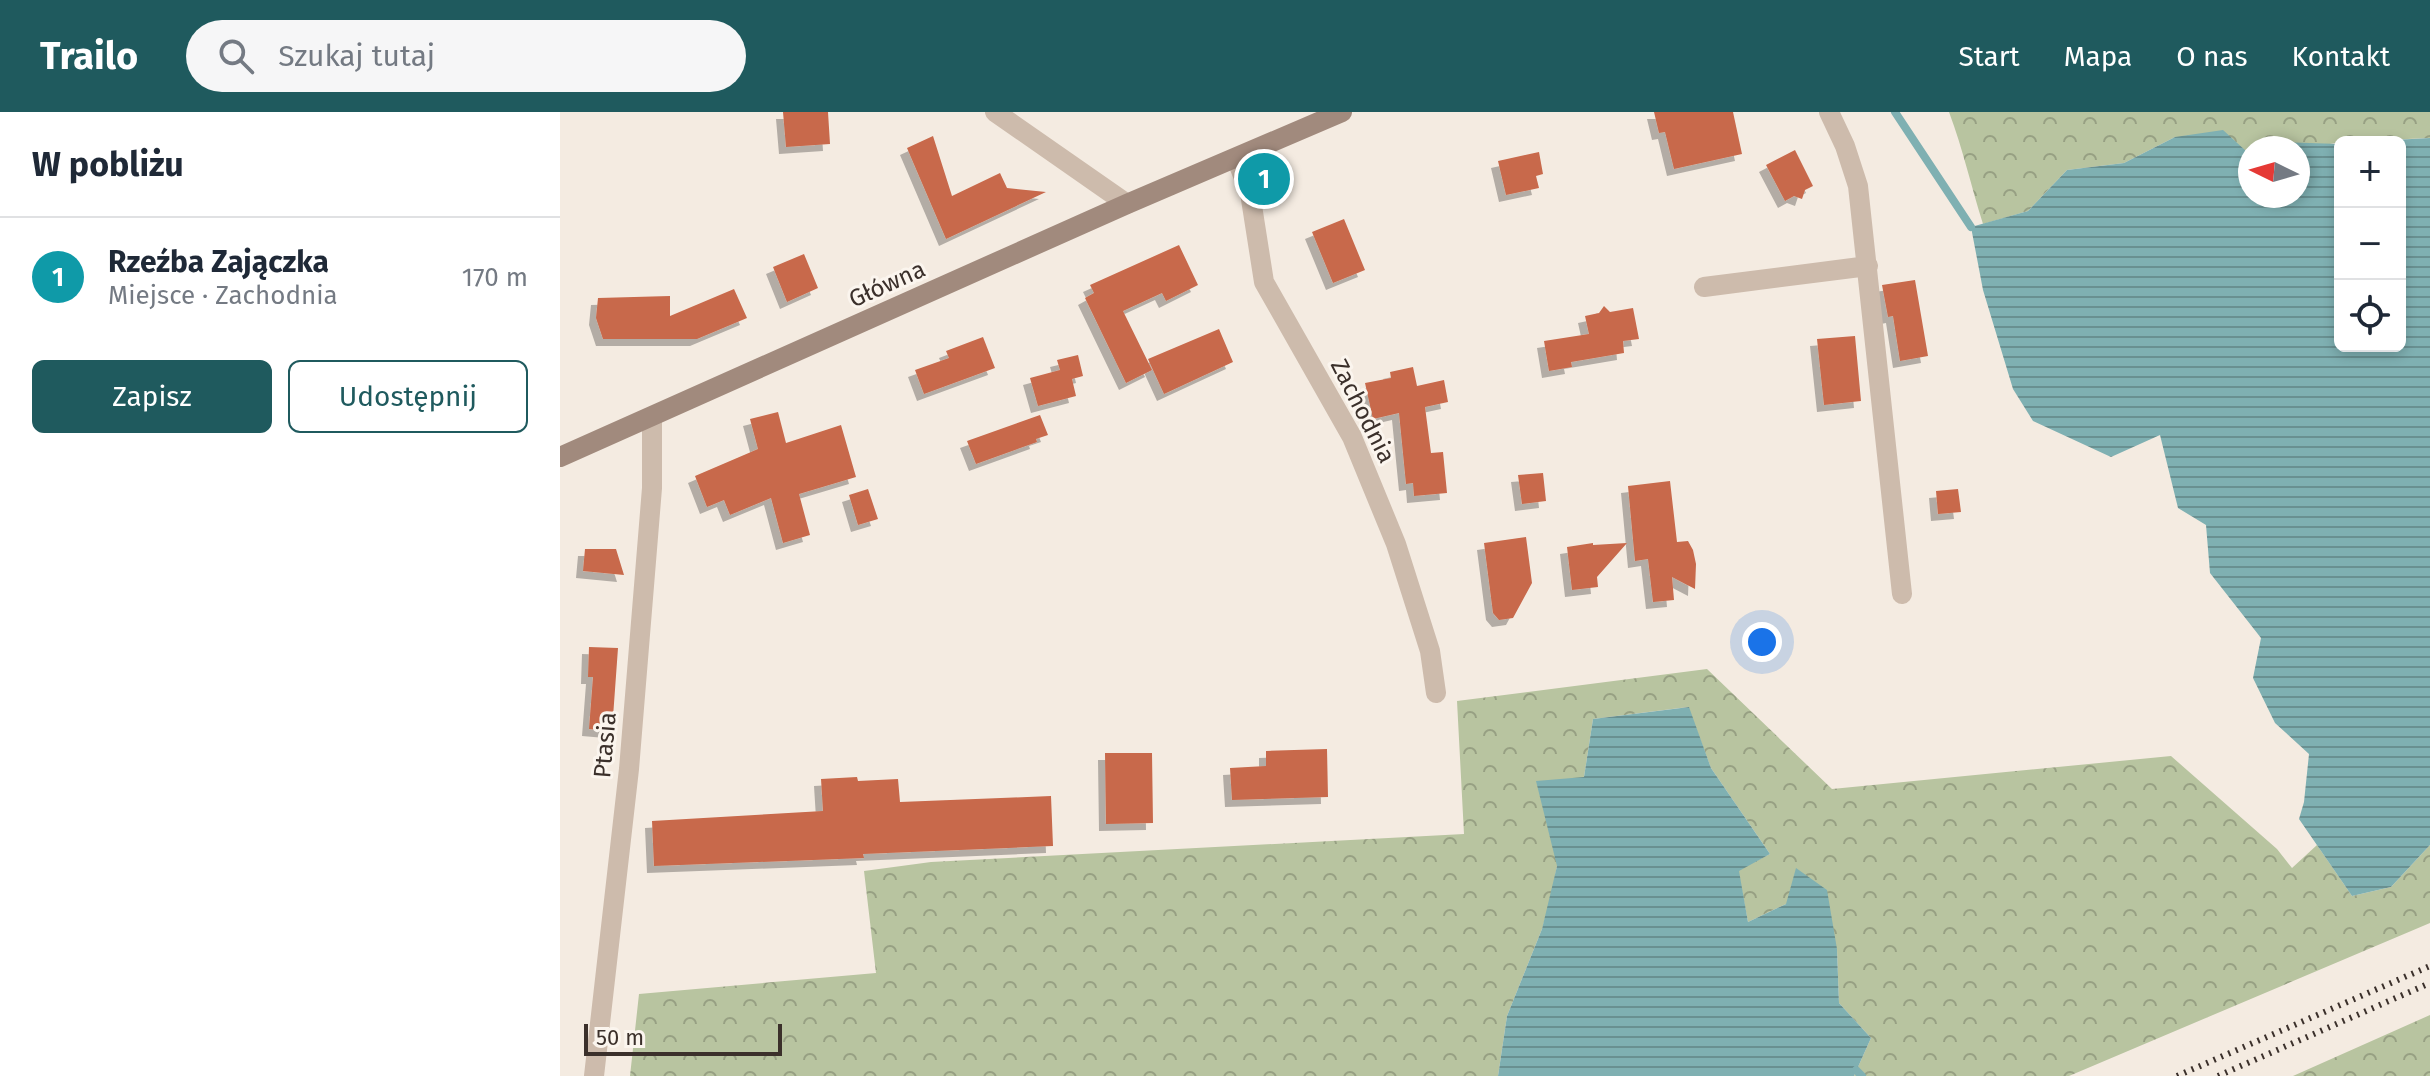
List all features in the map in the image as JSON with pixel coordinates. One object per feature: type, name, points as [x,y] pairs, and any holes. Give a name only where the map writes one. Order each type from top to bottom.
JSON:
[{"type":"main road","name":"Główna","points":[[561,452],[652,418],[1127,204],[1342,112]]},
{"type":"street","points":[[995,112],[1127,204]]},
{"type":"street","points":[[1829,112],[1845,146],[1858,186],[1902,594]]},
{"type":"street","name":"Zachodnia","points":[[1236,158],[1250,193],[1264,282],[1352,437],[1401,560],[1430,651],[1436,693]]},
{"type":"street","points":[[1704,287],[1868,266]]},
{"type":"street","name":"Ptasia","points":[[594,1076],[632,740],[652,488],[652,418]]},
{"type":"green space","points":[[1949,112],[2430,112],[2430,138],[2334,136],[2334,143],[2325,145],[2310,144],[2310,136],[2238,136],[2238,149],[2175,137],[2124,163],[2067,170],[2028,211],[1983,224]]},
{"type":"green space","points":[[1707,669],[1832,789],[2171,756],[2277,849],[2292,868],[2317,845],[2352,896],[2391,887],[2430,845],[2430,923],[2069,1076],[1854,1076],[1871,1038],[1839,1003],[1837,949],[1786,904],[1748,922],[1738,870],[1770,854],[1711,768],[1688,707],[1593,719],[1584,777],[1542,929],[1507,1016],[1498,1076],[630,1076],[639,994],[876,973],[864,871],[931,862],[1464,834],[1457,701]]},
{"type":"green space","points":[[2430,1015],[2430,1076],[2293,1076]]},
{"type":"water","points":[[2223,130],[2238,144],[2238,208],[2310,208],[2310,143],[2334,144],[2334,352],[2406,352],[2406,139],[2430,138],[2430,845],[2391,887],[2352,896],[2299,819],[2309,754],[2275,723],[2253,678],[2261,638],[2210,573],[2206,525],[2178,508],[2160,435],[2111,457],[2033,421],[2013,389],[1983,290],[1971,227],[2028,211],[2067,170],[2124,163],[2175,137]]},
{"type":"water","points":[[1689,707],[1711,768],[1770,854],[1739,871],[1748,922],[1786,904],[1796,868],[1827,890],[1837,949],[1839,1003],[1871,1038],[1854,1076],[1498,1076],[1507,1016],[1542,929],[1557,866],[1536,781],[1584,777],[1593,719]]},
{"type":"building","points":[[783,112],[828,112],[830,144],[786,147]]},
{"type":"building","points":[[1654,112],[1733,112],[1742,154],[1674,169],[1665,132],[1659,133]]},
{"type":"building","points":[[933,136],[952,196],[1000,173],[1007,188],[1046,192],[946,239],[907,148]]},
{"type":"building","points":[[1795,150],[1813,186],[1805,190],[1802,199],[1794,196],[1785,201],[1766,165]]},
{"type":"building","points":[[1539,152],[1543,174],[1536,176],[1539,188],[1506,195],[1498,161]]},
{"type":"building","points":[[1344,219],[1365,270],[1333,283],[1312,232]]},
{"type":"building","points":[[1179,245],[1198,285],[1166,301],[1162,293],[1123,311],[1152,370],[1126,383],[1085,298],[1094,293],[1090,285]]},
{"type":"building","points":[[804,254],[818,288],[787,302],[773,267]]},
{"type":"building","points":[[1915,280],[1928,356],[1900,361],[1893,316],[1888,317],[1882,285]]},
{"type":"building","points":[[734,289],[747,318],[697,339],[603,339],[596,318],[598,298],[670,296],[670,316]]},
{"type":"building","points":[[1604,306],[1610,312],[1633,308],[1639,339],[1623,341],[1624,353],[1571,362],[1572,367],[1549,371],[1544,341],[1589,334],[1585,316],[1599,313]]},
{"type":"building","points":[[1219,329],[1233,362],[1164,394],[1148,359]]},
{"type":"building","points":[[1855,336],[1861,401],[1824,405],[1817,339]]},
{"type":"building","points":[[983,337],[995,368],[924,394],[915,370],[949,358],[946,351]]},
{"type":"building","points":[[1078,355],[1083,376],[1072,379],[1076,396],[1038,406],[1030,378],[1060,370],[1057,360]]},
{"type":"building","points":[[1413,367],[1417,386],[1444,380],[1448,402],[1425,407],[1431,453],[1443,452],[1447,493],[1414,496],[1413,483],[1406,484],[1399,413],[1373,419],[1365,383],[1391,378],[1390,372]]},
{"type":"building","points":[[778,412],[786,443],[841,425],[856,477],[799,494],[810,535],[783,543],[771,498],[730,515],[724,500],[707,507],[695,476],[758,449],[750,419]]},
{"type":"building","points":[[1040,415],[1048,435],[976,464],[967,441]]},
{"type":"building","points":[[1543,473],[1546,501],[1522,504],[1518,475]]},
{"type":"building","points":[[1670,481],[1677,542],[1688,541],[1693,550],[1695,589],[1672,577],[1674,600],[1653,602],[1648,559],[1635,561],[1628,486]]},
{"type":"building","points":[[868,489],[878,519],[858,525],[849,495]]},
{"type":"building","points":[[1958,489],[1961,512],[1938,514],[1936,491]]},
{"type":"building","points":[[1526,537],[1532,583],[1513,618],[1499,620],[1493,613],[1484,543]]},
{"type":"building","points":[[1627,543],[1597,577],[1598,587],[1572,590],[1567,547]]},
{"type":"building","points":[[585,549],[616,549],[624,575],[583,571]]},
{"type":"building","points":[[589,647],[618,648],[612,731],[589,729],[593,677],[588,677]]},
{"type":"building","points":[[1327,749],[1328,797],[1232,800],[1230,768],[1266,766],[1266,751]]},
{"type":"building","points":[[1105,753],[1152,753],[1153,823],[1106,824]]},
{"type":"building","points":[[857,777],[858,781],[898,779],[900,802],[1051,796],[1053,846],[863,854],[864,858],[654,866],[652,821],[823,811],[821,779]]},
{"type":"waterway","points":[[1895,112],[1971,227]]},
{"type":"waterway","points":[[1856,1070],[1862,1076]]},
{"type":"railway","points":[[2177,1076],[2430,966]]},
{"type":"railway","points":[[2218,1076],[2430,983]]},
{"type":"place","name":"Rzeźba Zajączka","points":[[1264,179]]}]
